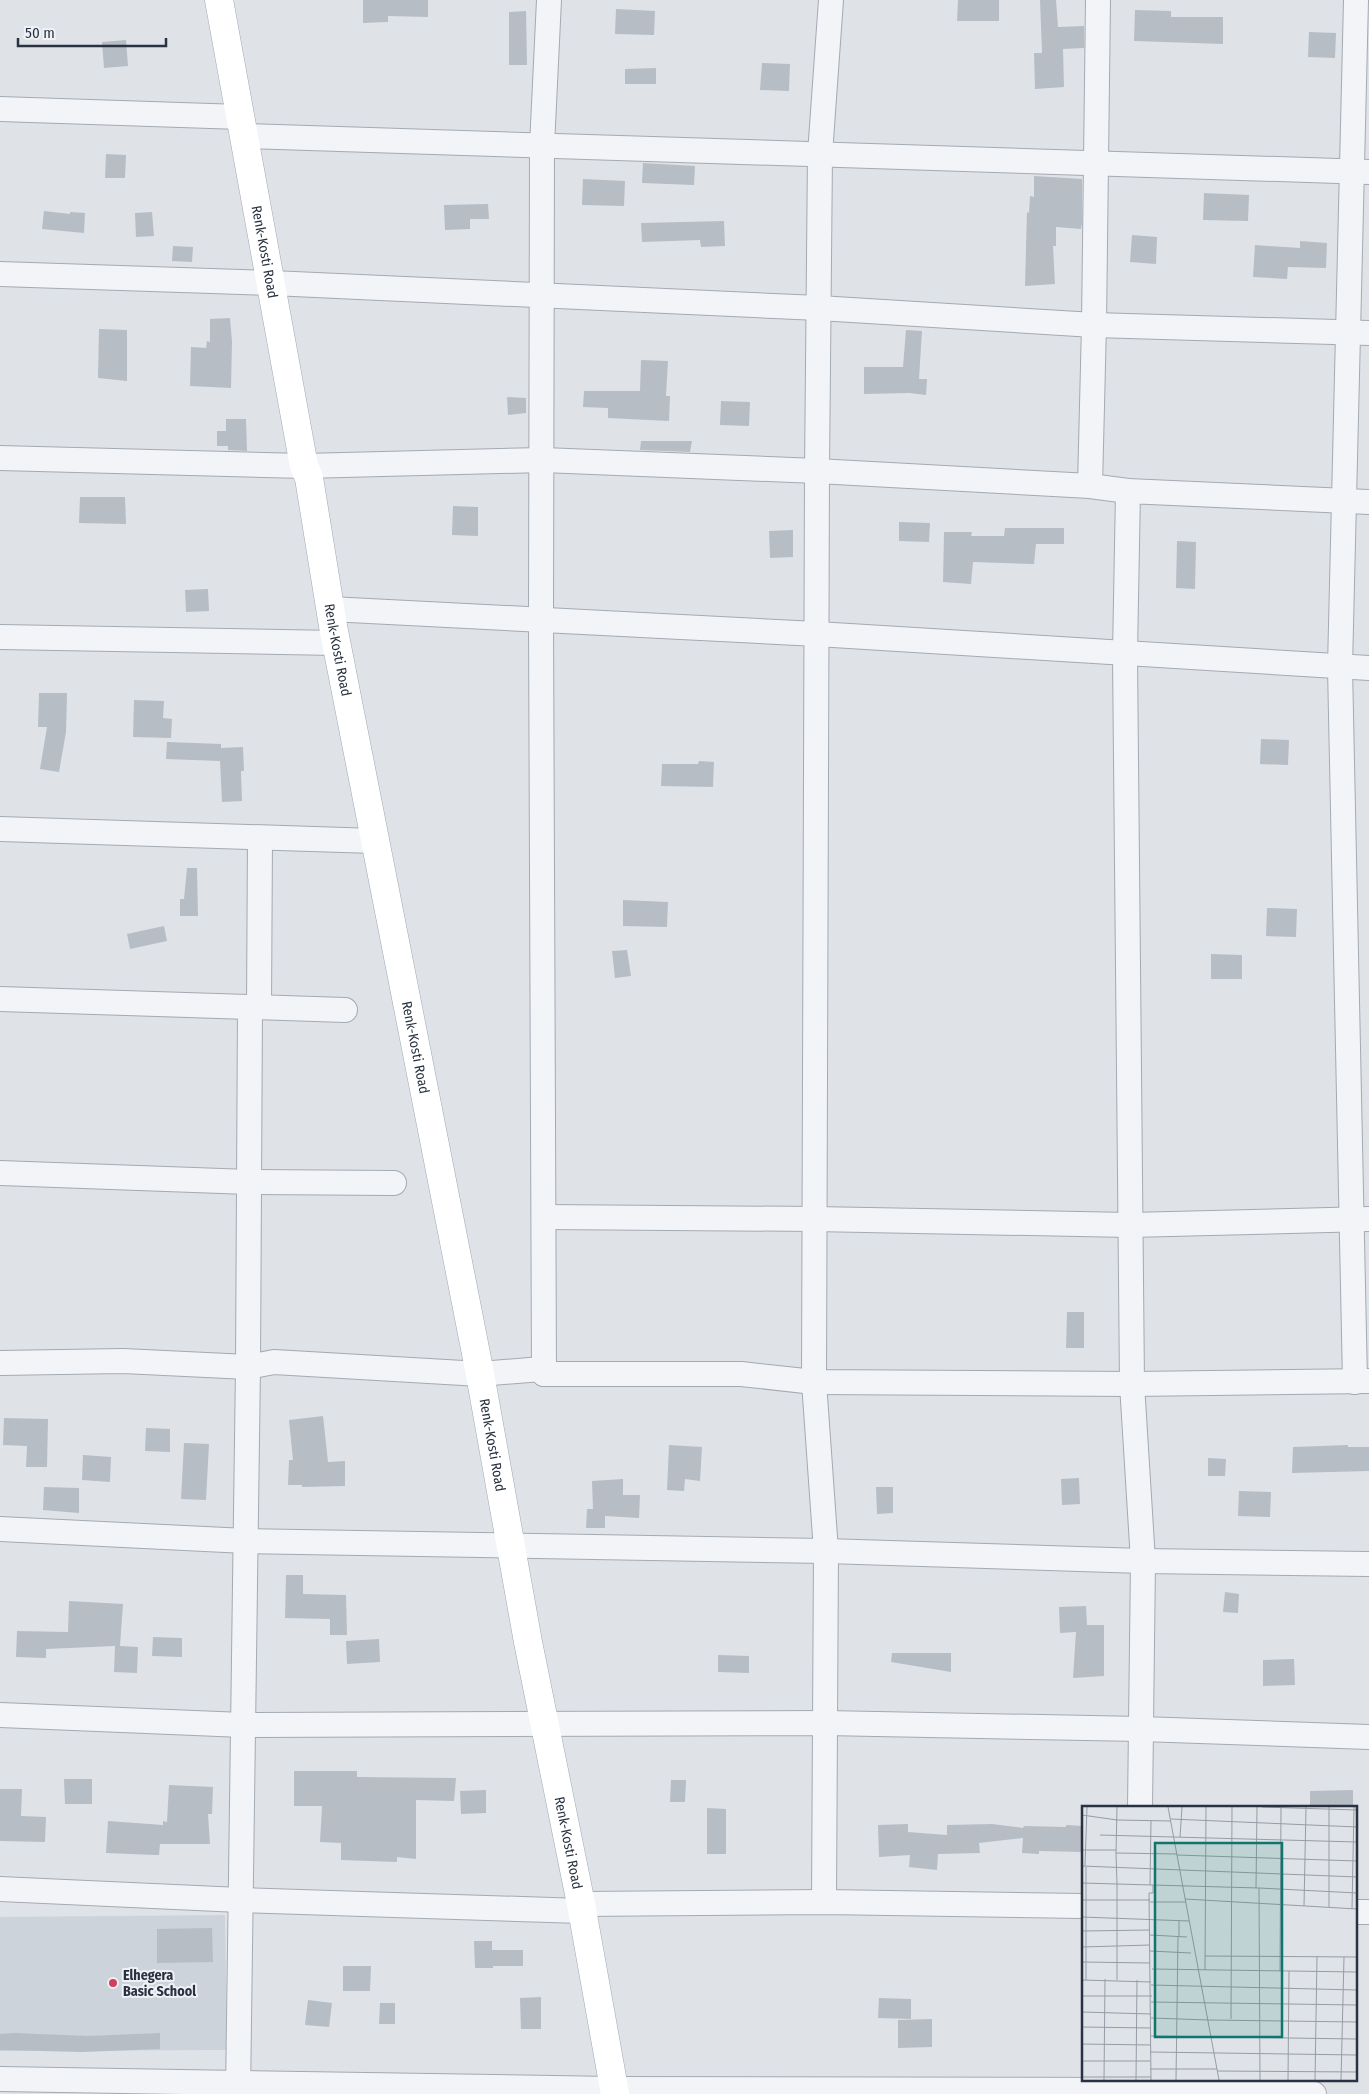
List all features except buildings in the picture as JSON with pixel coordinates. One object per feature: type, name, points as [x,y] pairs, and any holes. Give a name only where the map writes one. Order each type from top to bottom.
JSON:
[{"type":"main road","name":"Renk-Kosti Road","points":[[219,0],[304,466],[308,478],[336,643],[480,1374],[528,1642],[582,1907],[615,2091]]},
{"type":"street","points":[[544,1374],[542,146],[549,0]]},
{"type":"street","points":[[824,1902],[826,1551],[814,1382],[814,1219],[820,154],[831,0]]},
{"type":"street","points":[[1090,486],[1098,0]]},
{"type":"street","points":[[544,1374],[740,1374],[814,1382],[1132,1384],[1362,1381],[1360,1219],[1340,667],[1343,501],[1358,332],[1360,171],[1356,0]]},
{"type":"street","points":[[0,110],[542,146],[1360,171]]},
{"type":"street","points":[[0,274],[819,308],[1094,325],[1358,332]]},
{"type":"street","points":[[0,458],[304,466],[543,460],[817,471],[1090,486],[1128,491],[1369,502]]},
{"type":"street","points":[[1128,491],[1126,654],[1132,1384],[1143,1562],[1140,1806]]},
{"type":"street","points":[[330,609],[817,634],[1369,668]]},
{"type":"street","points":[[0,637],[336,643]]},
{"type":"street","points":[[0,829],[375,842]]},
{"type":"street","points":[[238,2089],[249,1182],[260,838]]},
{"type":"street","points":[[0,999],[345,1010]]},
{"type":"street","points":[[0,1173],[249,1182],[394,1183]]},
{"type":"street","points":[[544,1217],[1130,1224],[1360,1219]]},
{"type":"street","points":[[0,1364],[123,1361],[248,1367],[274,1362],[480,1374],[542,1369],[544,1374]]},
{"type":"street","points":[[0,1529],[246,1541],[826,1551],[1143,1562],[1369,1564]]},
{"type":"street","points":[[0,1715],[243,1725],[825,1723],[1141,1729],[1369,1737]]},
{"type":"street","points":[[0,1889],[240,1900],[582,1907],[824,1902],[1082,1906]]},
{"type":"street","points":[[1356,1912],[1369,1912]]},
{"type":"street","points":[[0,2079],[238,2089],[615,2091],[1138,2088],[1314,2094]]},
{"type":"shaded area","name":"Elhegera Basic School","points":[[225,1915],[227,2050],[0,2051],[0,1917]]},
{"type":"place","name":"Elhegera Basic School","points":[[113,1983]]}]
